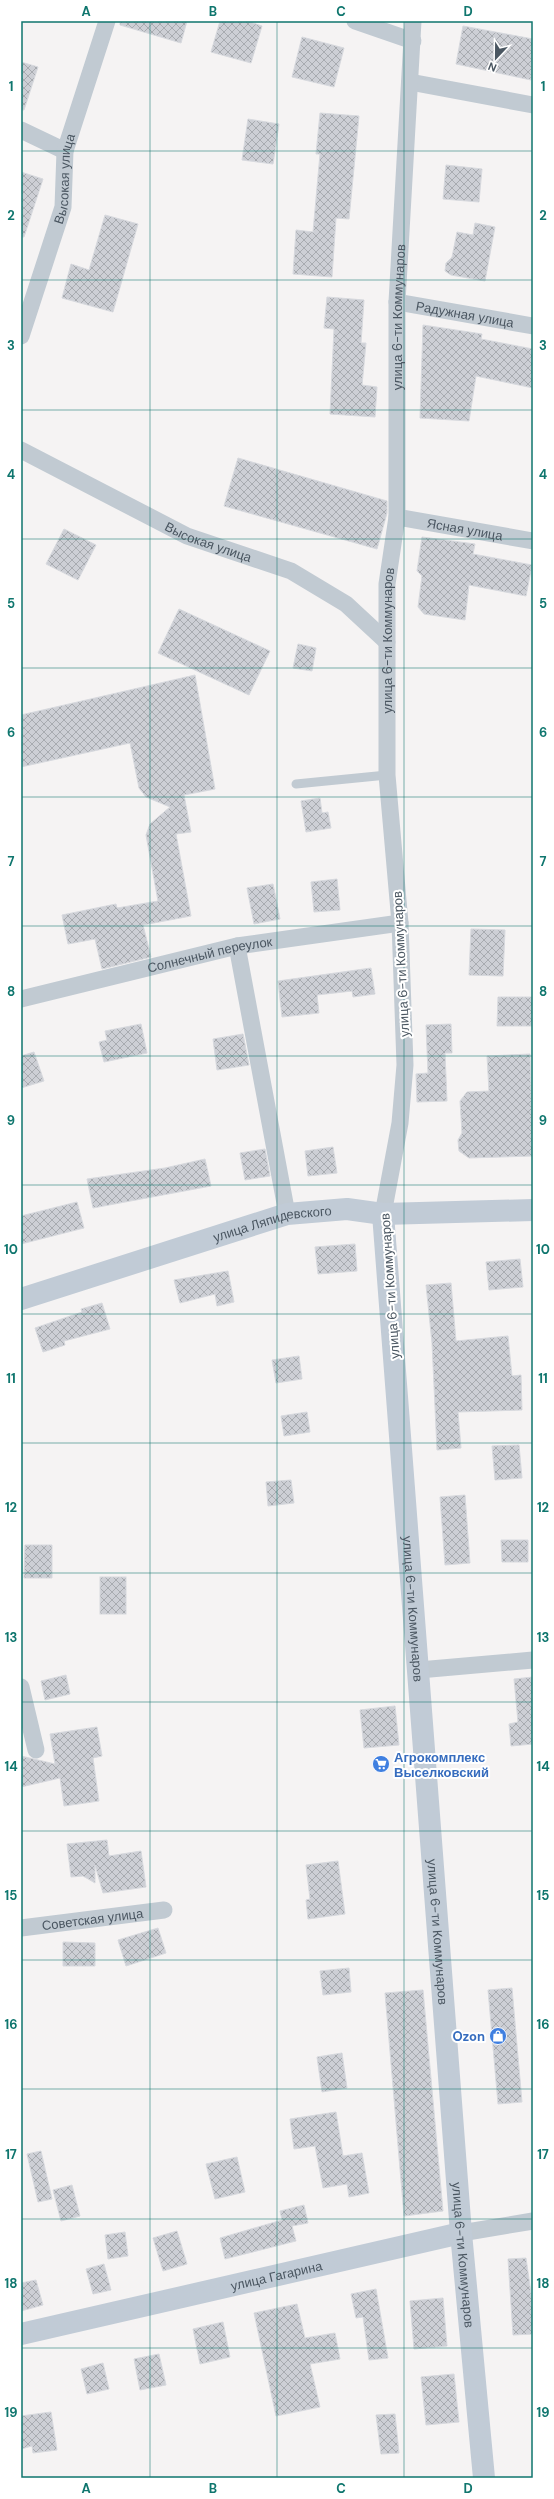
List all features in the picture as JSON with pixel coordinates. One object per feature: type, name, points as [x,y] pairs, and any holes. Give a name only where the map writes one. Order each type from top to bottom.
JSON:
[{"type":"main road","name":"улица Ляпидевского","points":[[21,1299],[287,1214],[347,1209],[383,1214],[533,1210]]},
{"type":"main road","name":"улица 6-ти Коммунаров","points":[[383,1214],[461,2233],[484,2478]]},
{"type":"main road","name":"улица Гагарина","points":[[21,2334],[461,2233]]},
{"type":"street","name":"Высокая улица","points":[[21,336],[63,207],[65,151],[107,21]]},
{"type":"street","points":[[355,21],[413,41]]},
{"type":"street","name":"улица 6-ти Коммунаров","points":[[383,1214],[400,1123],[405,1065],[400,923],[387,775],[387,642],[388,584],[397,517],[397,302],[413,21]]},
{"type":"street","points":[[410,82],[533,105]]},
{"type":"street","points":[[21,130],[65,151]]},
{"type":"street","name":"Радужная улица","points":[[397,302],[533,326]]},
{"type":"street","name":"Высокая улица","points":[[21,450],[187,536],[291,571],[346,604],[387,642]]},
{"type":"street","name":"Ясная улица","points":[[397,517],[533,541]]},
{"type":"street","name":"Солнечный переулок","points":[[21,998],[237,946],[400,923]]},
{"type":"street","points":[[237,946],[287,1214]]},
{"type":"street","points":[[419,1670],[533,1660]]},
{"type":"street","points":[[21,1688],[36,1750]]},
{"type":"street","name":"Советская улица","points":[[21,1928],[164,1910]]},
{"type":"street","name":"улица Гагарина","points":[[461,2233],[533,2221]]},
{"type":"lane","points":[[296,784],[387,775]]},
{"type":"building","points":[[120,21],[187,21],[181,43],[120,25]]},
{"type":"building","points":[[220,21],[247,21],[262,26],[251,63],[211,52]]},
{"type":"building","points":[[463,26],[533,39],[531,80],[456,64]]},
{"type":"building","points":[[302,37],[344,48],[334,87],[292,77]]},
{"type":"building","points":[[21,62],[38,67],[24,110],[21,110]]},
{"type":"building","points":[[320,113],[359,116],[349,219],[336,218],[332,277],[293,274],[296,230],[313,232],[320,154],[316,154]]},
{"type":"building","points":[[248,119],[279,124],[273,164],[242,160]]},
{"type":"building","points":[[446,165],[482,169],[479,202],[443,199]]},
{"type":"building","points":[[21,172],[43,179],[24,237],[21,237]]},
{"type":"building","points":[[105,215],[138,224],[113,312],[62,298],[71,264],[89,270]]},
{"type":"building","points":[[475,223],[495,227],[485,281],[451,275],[445,271],[446,263],[452,257],[457,232],[473,235]]},
{"type":"building","points":[[327,297],[364,300],[361,343],[366,343],[362,385],[377,387],[375,417],[330,414],[334,329],[324,328]]},
{"type":"building","points":[[423,325],[482,334],[481,339],[533,349],[533,388],[476,376],[469,421],[420,418]]},
{"type":"building","points":[[238,458],[387,501],[387,513],[377,549],[224,506]]},
{"type":"building","points":[[64,529],[96,545],[78,580],[46,564]]},
{"type":"building","points":[[422,537],[475,544],[473,554],[532,565],[526,596],[469,585],[465,620],[424,614],[418,607],[422,576],[417,571]]},
{"type":"building","points":[[179,609],[270,651],[249,695],[158,653]]},
{"type":"building","points":[[298,644],[316,648],[312,671],[293,668]]},
{"type":"building","points":[[195,675],[215,789],[184,795],[191,832],[176,834],[191,916],[143,925],[151,957],[102,969],[95,939],[68,944],[62,915],[116,904],[117,908],[158,901],[146,835],[150,824],[170,807],[146,797],[139,788],[130,743],[21,767],[21,715]]},
{"type":"building","points":[[320,798],[322,813],[328,812],[331,828],[306,832],[301,801]]},
{"type":"building","points":[[337,879],[340,910],[314,912],[311,882]]},
{"type":"building","points":[[273,884],[280,919],[254,924],[247,888]]},
{"type":"building","points":[[471,929],[505,930],[503,976],[469,975]]},
{"type":"building","points":[[371,968],[375,994],[353,997],[352,991],[317,995],[319,1013],[282,1017],[278,981]]},
{"type":"building","points":[[498,997],[533,997],[533,1026],[497,1026]]},
{"type":"building","points":[[141,1024],[147,1053],[104,1062],[99,1042],[107,1040],[105,1031]]},
{"type":"building","points":[[451,1024],[452,1053],[445,1053],[447,1101],[417,1102],[416,1074],[428,1073],[426,1025]]},
{"type":"building","points":[[243,1034],[249,1065],[217,1070],[213,1039]]},
{"type":"building","points":[[34,1052],[44,1081],[21,1088],[21,1056]]},
{"type":"building","points":[[530,1054],[533,1156],[469,1158],[459,1151],[458,1140],[462,1133],[460,1101],[467,1092],[489,1091],[487,1056]]},
{"type":"building","points":[[333,1147],[337,1173],[308,1176],[305,1151]]},
{"type":"building","points":[[265,1149],[270,1176],[245,1180],[240,1153]]},
{"type":"building","points":[[205,1159],[211,1186],[93,1208],[87,1179],[165,1168]]},
{"type":"building","points":[[77,1202],[84,1228],[21,1244],[21,1216]]},
{"type":"building","points":[[355,1244],[357,1271],[318,1274],[315,1247]]},
{"type":"building","points":[[520,1259],[523,1287],[489,1290],[486,1262]]},
{"type":"building","points":[[228,1271],[234,1302],[217,1306],[215,1294],[180,1303],[174,1280]]},
{"type":"building","points":[[451,1283],[456,1341],[508,1336],[512,1376],[521,1375],[522,1410],[458,1412],[461,1448],[437,1450],[432,1343],[426,1285]]},
{"type":"building","points":[[102,1303],[110,1329],[64,1341],[65,1345],[43,1352],[35,1328],[82,1312],[81,1309]]},
{"type":"building","points":[[299,1356],[302,1379],[276,1383],[272,1360]]},
{"type":"building","points":[[307,1412],[310,1432],[284,1436],[281,1416]]},
{"type":"building","points":[[519,1445],[522,1478],[495,1480],[492,1446]]},
{"type":"building","points":[[291,1480],[294,1503],[268,1506],[266,1482]]},
{"type":"building","points":[[465,1495],[470,1563],[445,1565],[440,1497]]},
{"type":"building","points":[[501,1540],[528,1540],[528,1562],[502,1562]]},
{"type":"building","points":[[25,1545],[52,1545],[52,1578],[24,1578]]},
{"type":"building","points":[[100,1577],[126,1577],[126,1614],[100,1614]]},
{"type":"building","points":[[66,1675],[70,1694],[45,1700],[41,1681]]},
{"type":"building","points":[[533,1677],[533,1744],[511,1746],[509,1724],[518,1722],[514,1679]]},
{"type":"building","points":[[395,1706],[399,1745],[364,1748],[360,1710]]},
{"type":"building","points":[[97,1727],[102,1756],[93,1758],[99,1801],[64,1806],[60,1778],[21,1787],[21,1756],[55,1764],[50,1734]]},
{"type":"building","points":[[107,1840],[109,1856],[141,1851],[146,1887],[103,1893],[95,1865],[95,1883],[83,1876],[71,1877],[67,1844]]},
{"type":"building","points":[[338,1861],[345,1914],[308,1919],[306,1900],[310,1899],[306,1865]]},
{"type":"building","points":[[158,1928],[166,1953],[126,1966],[118,1940]]},
{"type":"building","points":[[63,1942],[95,1943],[95,1966],[63,1966]]},
{"type":"building","points":[[349,1968],[351,1992],[323,1995],[320,1971]]},
{"type":"building","points":[[512,1988],[522,2102],[498,2104],[488,1990]]},
{"type":"building","points":[[423,1990],[443,2211],[404,2216],[385,1993]]},
{"type":"building","points":[[342,2053],[347,2088],[322,2092],[317,2057]]},
{"type":"building","points":[[336,2112],[343,2156],[362,2153],[369,2193],[349,2197],[347,2184],[323,2188],[315,2146],[294,2149],[290,2119]]},
{"type":"building","points":[[41,2151],[52,2199],[38,2202],[27,2154]]},
{"type":"building","points":[[237,2157],[245,2192],[215,2199],[206,2164]]},
{"type":"building","points":[[72,2185],[80,2216],[61,2221],[53,2190]]},
{"type":"building","points":[[304,2205],[308,2223],[292,2226],[296,2241],[225,2259],[220,2238],[282,2220],[280,2211]]},
{"type":"building","points":[[177,2231],[187,2264],[163,2271],[153,2238]]},
{"type":"building","points":[[125,2232],[128,2256],[108,2259],[105,2235]]},
{"type":"building","points":[[526,2258],[533,2307],[533,2334],[513,2335],[508,2259]]},
{"type":"building","points":[[104,2264],[111,2290],[93,2294],[86,2269]]},
{"type":"building","points":[[36,2280],[43,2305],[21,2311],[21,2283]]},
{"type":"building","points":[[376,2289],[388,2358],[369,2360],[363,2317],[356,2318],[351,2294]]},
{"type":"building","points":[[443,2298],[447,2346],[414,2349],[410,2301]]},
{"type":"building","points":[[297,2304],[305,2338],[335,2333],[340,2359],[310,2364],[320,2407],[276,2416],[254,2313]]},
{"type":"building","points":[[223,2322],[230,2357],[200,2364],[193,2329]]},
{"type":"building","points":[[159,2354],[166,2385],[140,2390],[134,2359]]},
{"type":"building","points":[[103,2363],[109,2389],[87,2394],[81,2369]]},
{"type":"building","points":[[454,2374],[459,2422],[426,2425],[421,2377]]},
{"type":"building","points":[[51,2412],[57,2450],[33,2453],[32,2446],[21,2449],[21,2416]]},
{"type":"building","points":[[395,2414],[399,2453],[381,2454],[376,2415]]},
{"type":"place","name":"Агрокомплекс Выселковский","points":[[381,1764]]},
{"type":"place","name":"Ozon","points":[[498,2036]]}]
